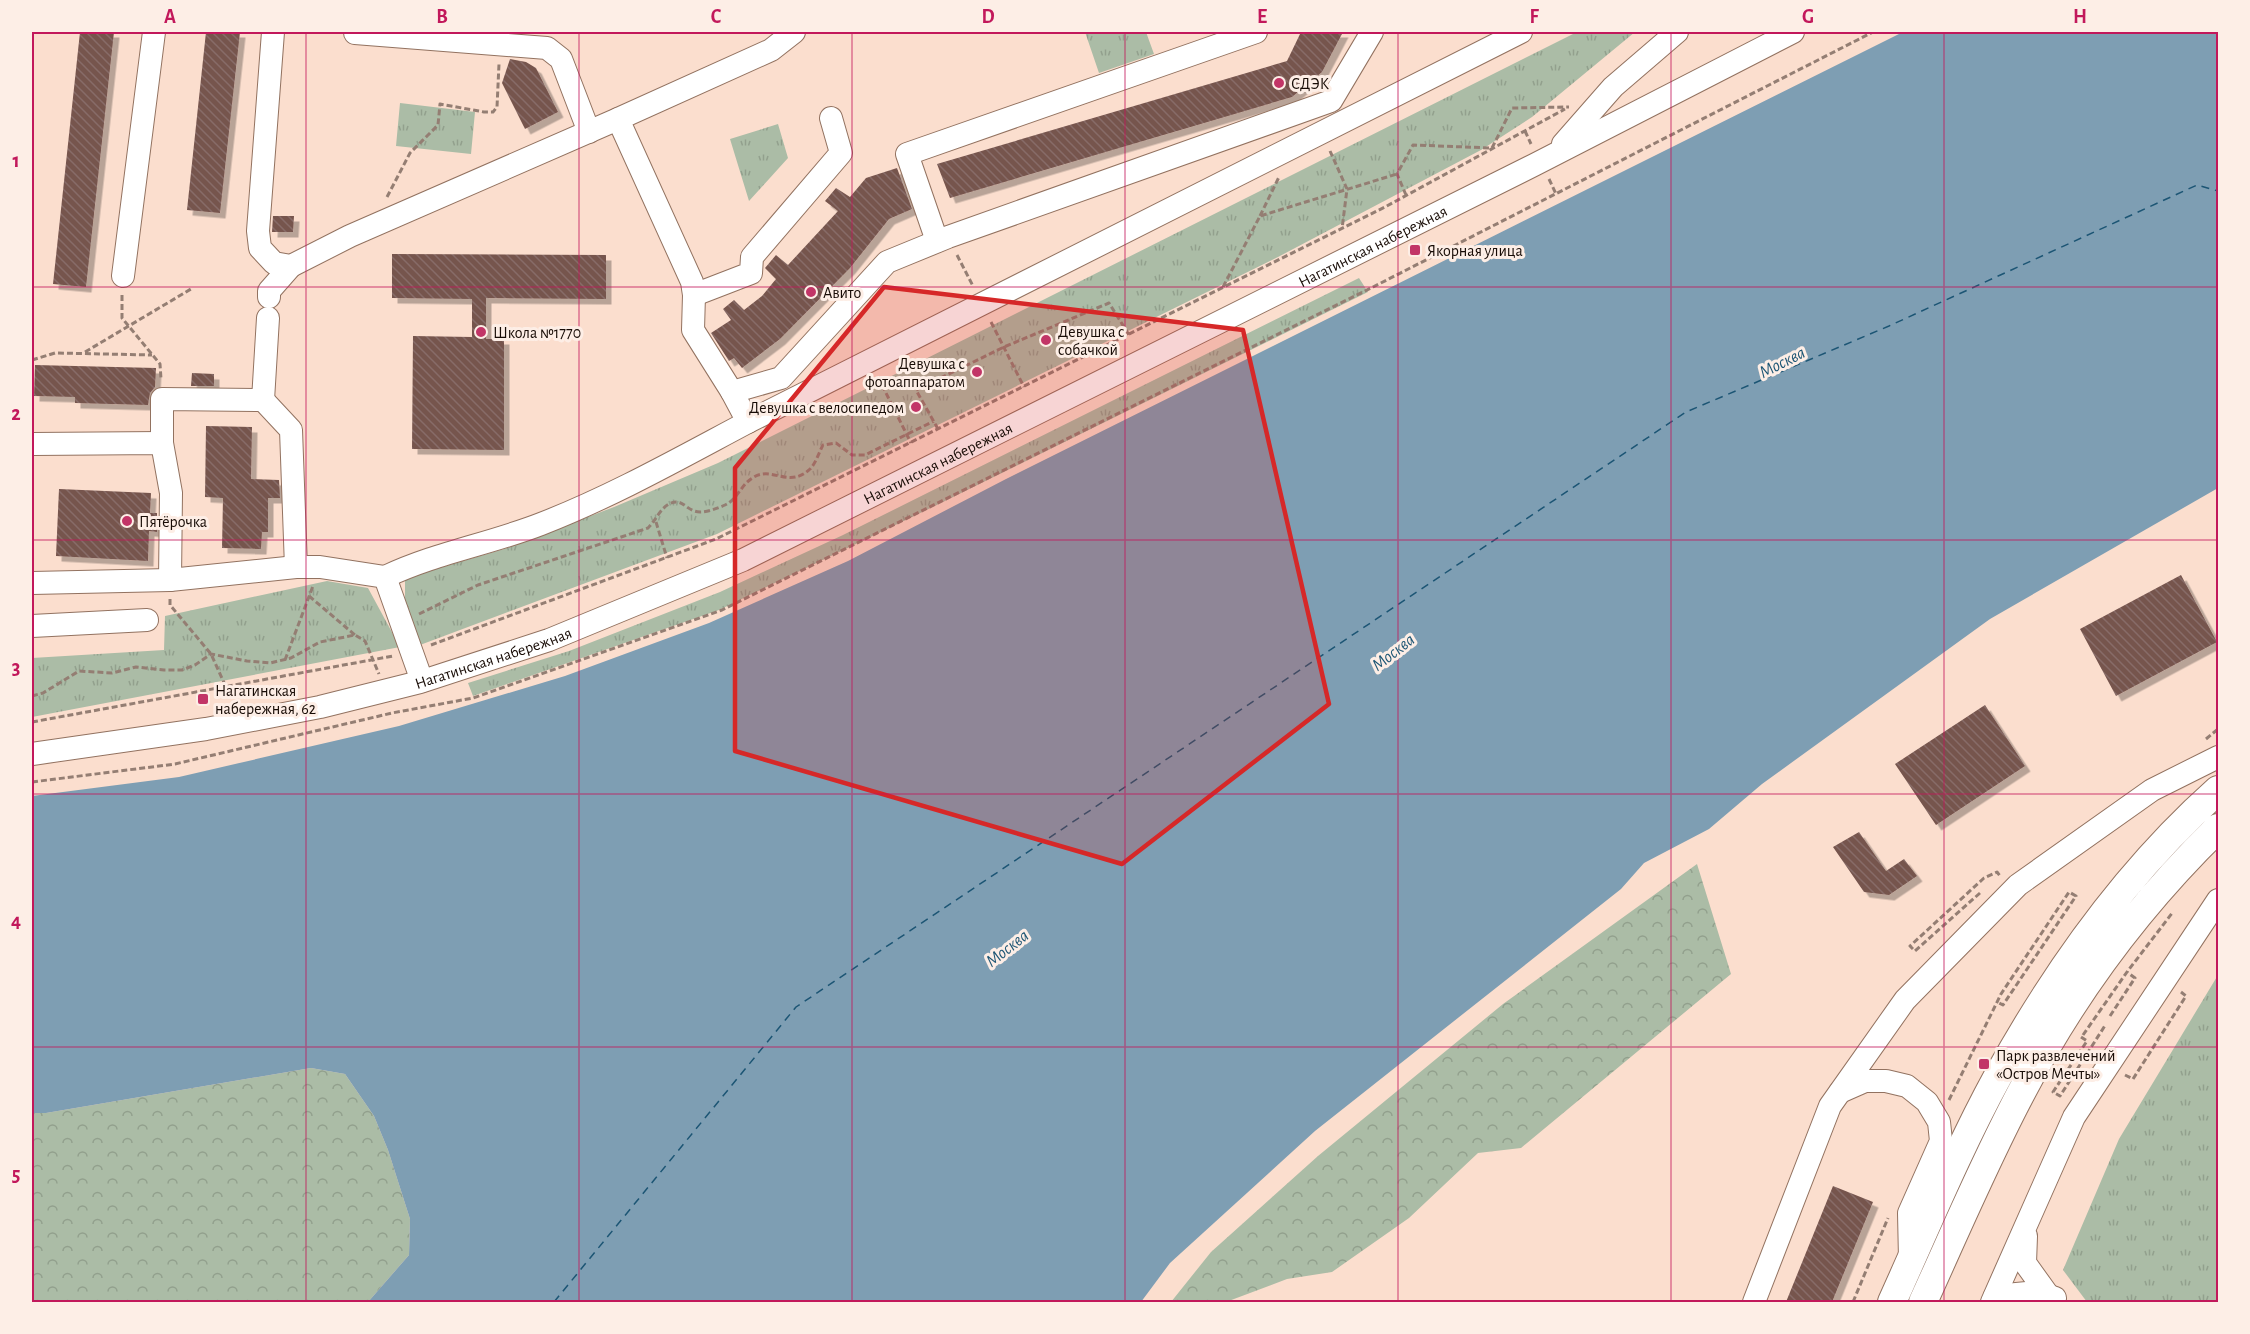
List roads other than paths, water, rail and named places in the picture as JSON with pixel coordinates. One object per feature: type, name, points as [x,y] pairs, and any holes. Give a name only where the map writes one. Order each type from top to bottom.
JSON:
[{"type":"main road","points":[[1892,1302],[1982,1107],[2041,1003],[2114,900],[2142,867],[2218,790]]},
{"type":"main road","points":[[1923,1302],[2001,1131],[2047,1046],[2110,951],[2177,870],[2218,828]]},
{"type":"street","points":[[123,276],[154,32]]},
{"type":"street","points":[[273,32],[258,231],[260,248],[274,263],[291,266]]},
{"type":"street","points":[[296,567],[291,430],[263,400],[269,291],[291,266],[372,226],[771,50],[794,32]]},
{"type":"street","points":[[942,239],[907,154],[1256,32]]},
{"type":"street","points":[[732,392],[781,378],[887,262],[942,239],[1331,101],[1372,32]]},
{"type":"street","points":[[32,583],[170,580],[296,567],[320,567],[385,577],[414,563],[446,542],[539,525],[602,500],[748,422],[870,361],[986,311],[1321,132],[1521,32]]},
{"type":"street","points":[[1554,155],[1613,87],[1677,32]]},
{"type":"street","name":"Нагатинская набережная","points":[[32,754],[206,729],[320,707],[422,681],[549,640],[743,560],[1554,155],[1793,32]]},
{"type":"street","points":[[355,33],[547,48],[561,59],[589,132]]},
{"type":"street","points":[[1613,87],[1618,104],[1638,111]]},
{"type":"street","points":[[694,295],[751,273],[752,257],[840,153],[831,118]]},
{"type":"street","points":[[618,119],[692,282],[693,330],[748,422]]},
{"type":"street","points":[[170,580],[171,493],[162,443],[162,399],[263,400]]},
{"type":"street","points":[[32,444],[162,443]]},
{"type":"street","points":[[385,577],[422,681]]},
{"type":"street","points":[[32,626],[147,620]]},
{"type":"street","points":[[1754,1302],[1830,1106],[1905,1000],[2018,885],[2151,790],[2217,756]]},
{"type":"street","points":[[1993,1299],[2074,1117],[2218,900]]},
{"type":"street","points":[[1840,1092],[1865,1081],[1886,1081],[1907,1086],[1927,1102],[1939,1122],[1941,1141],[1910,1213],[1910,1262]]},
{"type":"street","points":[[2026,1225],[2025,1263],[2055,1298]]},
{"type":"street","points":[[1993,1299],[2037,1292],[2055,1298]]},
{"type":"water","name":"Москва","points":[[1903,32],[2218,32],[2218,488],[1990,619],[1762,784],[1709,829],[1644,863],[1621,889],[1315,1131],[1170,1263],[1141,1302],[368,1302],[409,1255],[410,1219],[388,1150],[374,1116],[345,1074],[311,1068],[46,1113],[32,1113],[32,796],[179,777],[399,726],[565,676],[709,623],[848,561],[1006,479]]},
{"type":"place","name":"СДЭК","points":[[1279,83]]},
{"type":"place","name":"Якорная улица","points":[[1415,250]]},
{"type":"place","name":"Авито","points":[[811,292]]},
{"type":"place","name":"Школа №1770","points":[[481,332]]},
{"type":"place","name":"Девушка с собачкой","points":[[1046,340]]},
{"type":"place","name":"Девушка с фотоаппаратом","points":[[977,372]]},
{"type":"place","name":"Девушка с велосипедом","points":[[916,407]]},
{"type":"place","name":"Пятёрочка","points":[[127,521]]},
{"type":"place","name":"Нагатинская набережная, 62","points":[[203,699]]},
{"type":"place","name":"Парк развлечений «Остров Мечты»","points":[[1984,1064]]}]
